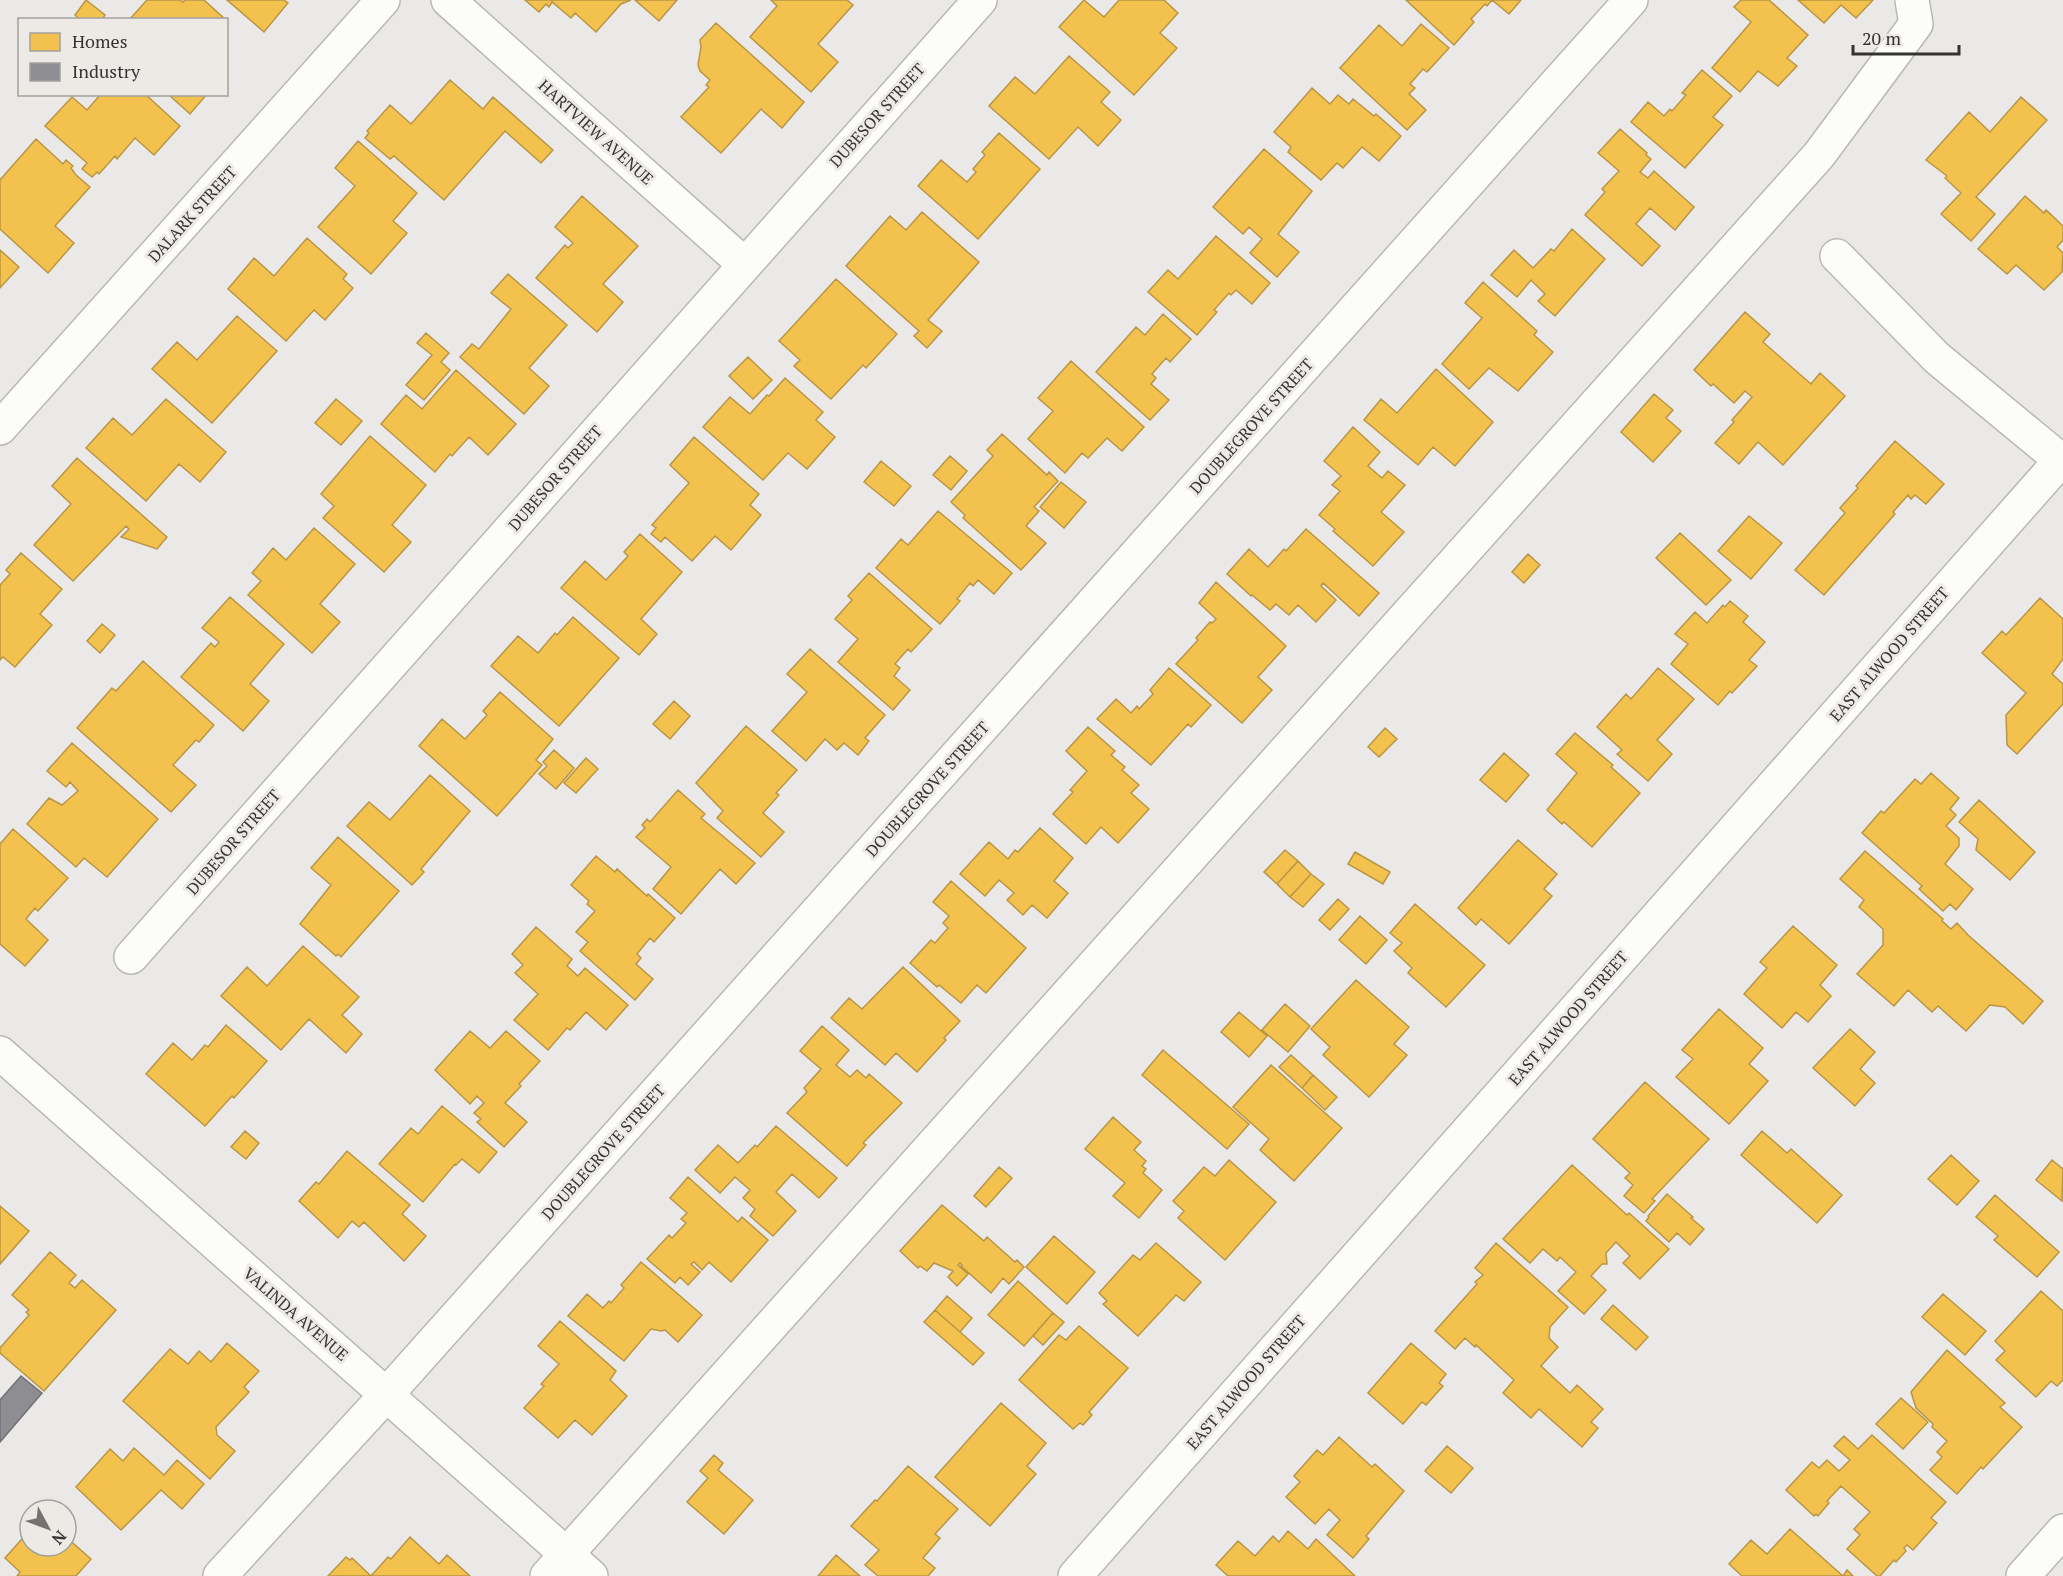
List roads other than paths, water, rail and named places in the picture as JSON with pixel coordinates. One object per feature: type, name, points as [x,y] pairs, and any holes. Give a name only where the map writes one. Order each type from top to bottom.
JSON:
[{"type":"street","name":"DALARK STREET","points":[[0,428],[383,0]]},
{"type":"street","name":"HARTVIEW AVENUE","points":[[448,0],[744,264]]},
{"type":"street","name":"DUBESOR STREET","points":[[131,957],[980,0]]},
{"type":"street","name":"DOUBLEGROVE STREET","points":[[220,1576],[387,1394],[1631,0]]},
{"type":"street","points":[[556,1565],[1819,155],[1916,24],[1912,0]]},
{"type":"street","points":[[1837,256],[1937,358],[2062,461]]},
{"type":"street","name":"EAST ALWOOD STREET","points":[[1075,1576],[2062,461]]},
{"type":"street","name":"VALINDA AVENUE","points":[[0,1053],[387,1394],[556,1565],[591,1576]]},
{"type":"street","points":[[2023,1576],[2063,1531]]}]
